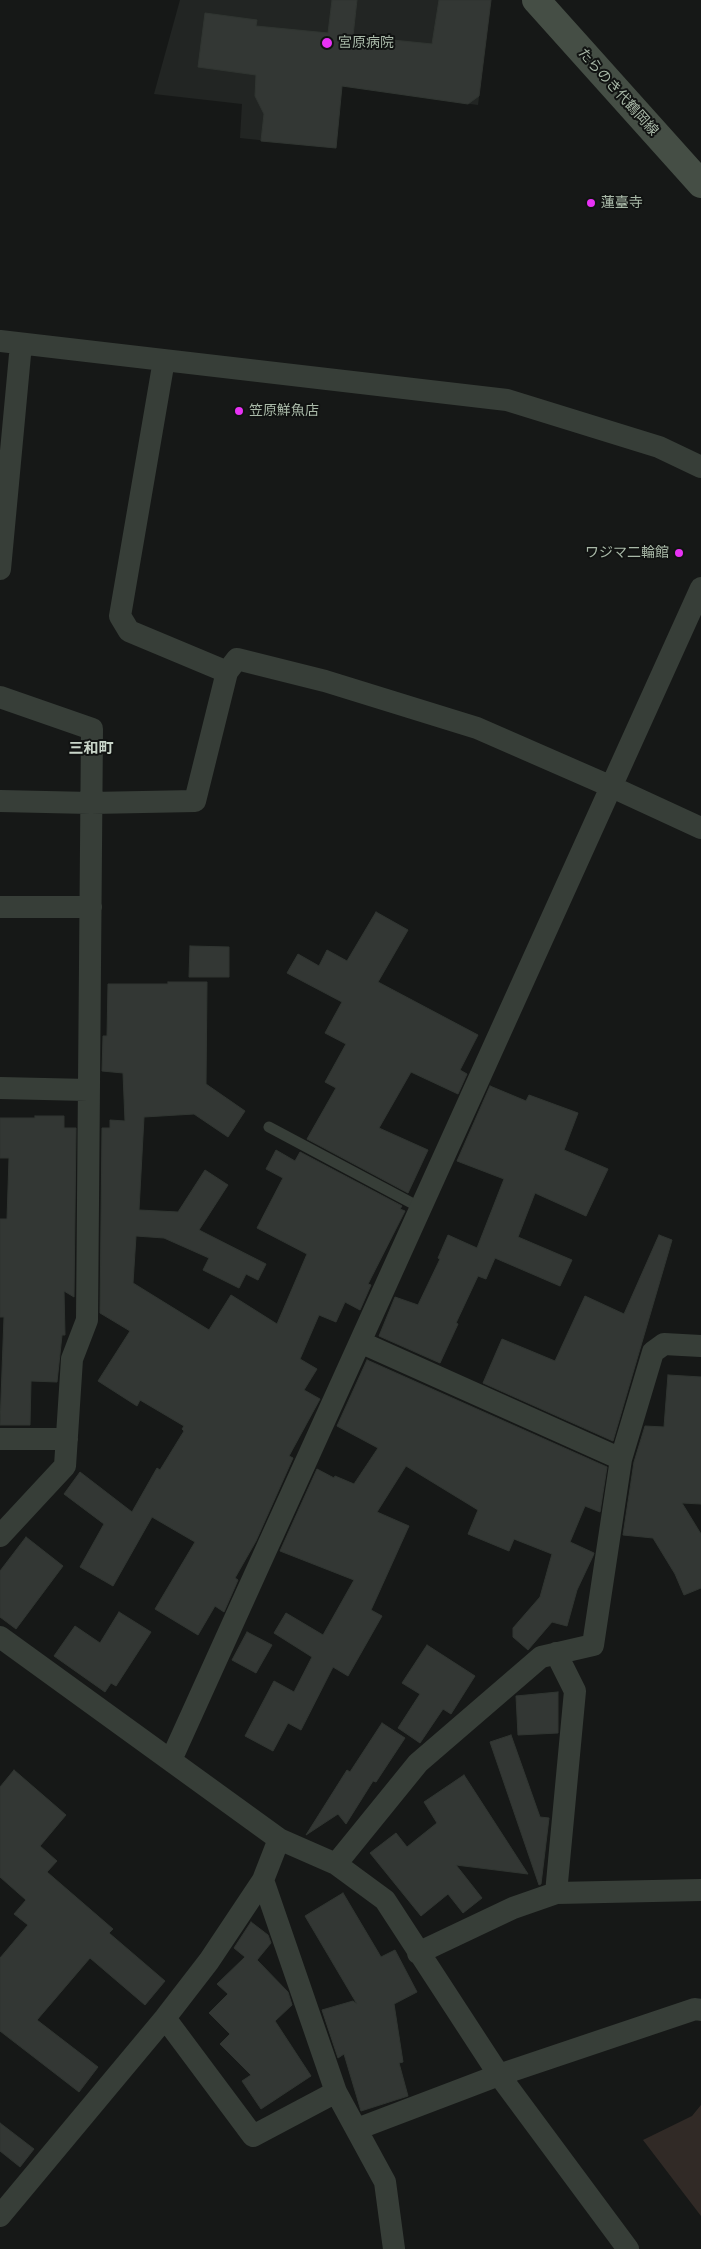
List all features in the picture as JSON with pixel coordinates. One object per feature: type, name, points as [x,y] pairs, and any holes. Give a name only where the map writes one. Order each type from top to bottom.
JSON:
[{"type":"main road","name":"たらのき代鶴岡線","points":[[536,0],[701,184]]},
{"type":"street","points":[[0,570],[11,342],[507,400],[658,446],[701,467]]},
{"type":"street","points":[[164,360],[120,616],[129,631],[227,672]]},
{"type":"street","points":[[171,1760],[701,588]]},
{"type":"street","points":[[0,801],[92,804],[195,801],[227,672],[237,659],[325,681],[477,728],[701,828]]},
{"type":"street","points":[[0,697],[92,729],[87,1320],[72,1359],[65,1466],[0,1536]]},
{"type":"street","points":[[0,907],[91,907]]},
{"type":"street","points":[[0,1088],[88,1090]]},
{"type":"street","points":[[360,1342],[621,1459]]},
{"type":"street","points":[[336,1864],[418,1763],[541,1657],[593,1645],[621,1459],[653,1352],[664,1344],[701,1346]]},
{"type":"street","points":[[0,1439],[67,1439]]},
{"type":"street","points":[[0,1637],[279,1839],[336,1864],[385,1900],[499,2075],[628,2249]]},
{"type":"street","points":[[556,1653],[575,1691],[556,1893]]},
{"type":"street","points":[[0,2216],[165,2018],[209,1962],[263,1880],[279,1839]]},
{"type":"street","points":[[263,1880],[336,2092],[385,2182],[394,2249]]},
{"type":"street","points":[[418,1953],[513,1908],[556,1893],[701,1890]]},
{"type":"street","points":[[357,2129],[499,2075],[695,2009],[701,2010]]},
{"type":"street","points":[[165,2018],[253,2136],[336,2092]]},
{"type":"lane","points":[[269,1127],[421,1208]]},
{"type":"shaded area","name":"宮原病院","points":[[180,0],[491,0],[478,105],[342,86],[336,148],[240,138],[242,104],[154,94]]},
{"type":"shaded area","points":[[701,2105],[701,2216],[643,2140],[692,2116]]},
{"type":"building","name":"宮原病院","points":[[332,0],[357,0],[353,36],[432,44],[439,0],[491,0],[479,96],[468,104],[342,86],[336,148],[261,141],[264,114],[255,96],[256,75],[198,67],[205,13],[257,20],[256,26],[328,33]]},
{"type":"building","points":[[376,912],[408,930],[378,982],[478,1035],[460,1070],[467,1074],[458,1094],[411,1072],[379,1128],[428,1150],[408,1193],[307,1139],[336,1088],[325,1082],[346,1044],[325,1033],[342,1002],[287,973],[298,954],[319,966],[327,950],[347,961]]},
{"type":"building","points":[[190,946],[229,947],[229,977],[189,977]]},
{"type":"building","points":[[168,982],[207,982],[206,1084],[245,1111],[228,1137],[194,1114],[144,1117],[139,1210],[178,1212],[205,1170],[228,1185],[199,1230],[266,1264],[258,1280],[246,1274],[239,1288],[203,1270],[209,1258],[164,1238],[136,1236],[133,1283],[209,1330],[231,1295],[277,1324],[307,1254],[257,1228],[283,1178],[266,1169],[276,1150],[295,1161],[300,1152],[402,1206],[400,1209],[405,1211],[368,1284],[371,1285],[360,1310],[345,1302],[336,1322],[319,1315],[300,1359],[317,1369],[304,1390],[320,1399],[289,1456],[293,1458],[256,1541],[235,1578],[238,1580],[224,1612],[215,1606],[198,1635],[155,1609],[195,1542],[152,1517],[113,1586],[80,1567],[104,1524],[64,1494],[80,1472],[132,1512],[157,1468],[160,1470],[184,1431],[182,1429],[184,1426],[140,1400],[137,1406],[98,1381],[130,1331],[100,1313],[102,1128],[110,1128],[110,1120],[125,1121],[123,1073],[102,1071],[103,1036],[107,1036],[108,984],[168,984]]},
{"type":"building","points":[[490,1086],[526,1101],[529,1095],[578,1113],[564,1150],[608,1169],[586,1216],[535,1193],[518,1237],[572,1260],[560,1286],[495,1258],[486,1279],[478,1276],[440,1363],[379,1336],[395,1297],[418,1305],[440,1259],[438,1258],[448,1235],[477,1248],[504,1179],[457,1161]]},
{"type":"building","points":[[35,1116],[64,1116],[64,1128],[76,1128],[74,1297],[64,1291],[65,1335],[62,1335],[57,1382],[31,1381],[30,1425],[0,1425],[4,1317],[0,1317],[0,1219],[7,1219],[9,1158],[0,1158],[0,1118],[35,1118]]},
{"type":"building","points":[[659,1235],[672,1240],[613,1441],[483,1383],[502,1339],[555,1361],[585,1296],[624,1314]]},
{"type":"building","points":[[367,1360],[607,1467],[600,1512],[585,1506],[570,1542],[594,1553],[577,1590],[567,1626],[552,1622],[528,1650],[513,1637],[513,1628],[540,1597],[552,1554],[514,1539],[509,1551],[468,1534],[478,1510],[406,1466],[377,1512],[409,1526],[371,1610],[382,1616],[348,1676],[333,1667],[301,1730],[288,1723],[273,1751],[245,1736],[274,1681],[294,1692],[312,1657],[274,1633],[286,1613],[323,1635],[354,1580],[280,1551],[317,1469],[334,1478],[335,1476],[354,1484],[378,1448],[337,1426]]},
{"type":"building","points":[[668,1375],[701,1377],[701,1504],[682,1503],[701,1534],[701,1588],[684,1595],[675,1574],[653,1538],[623,1535],[634,1462],[645,1426],[664,1427]]},
{"type":"building","points":[[26,1537],[63,1566],[16,1629],[0,1617],[0,1571]]},
{"type":"building","points":[[119,1612],[151,1632],[116,1686],[111,1683],[105,1692],[54,1656],[75,1626],[100,1643]]},
{"type":"building","points":[[247,1632],[272,1645],[256,1673],[232,1660]]},
{"type":"building","points":[[427,1645],[475,1676],[451,1714],[443,1709],[420,1743],[398,1728],[420,1694],[402,1683]]},
{"type":"building","points":[[558,1692],[558,1733],[518,1735],[516,1696]]},
{"type":"building","points":[[382,1723],[405,1738],[376,1782],[373,1781],[346,1824],[338,1814],[306,1835],[347,1770],[350,1772]]},
{"type":"building","points":[[511,1735],[540,1817],[549,1818],[541,1884],[539,1885],[490,1742]]},
{"type":"building","points":[[14,1770],[66,1815],[40,1846],[57,1861],[47,1872],[113,1929],[109,1933],[165,1981],[145,2005],[90,1958],[37,2020],[98,2067],[79,2092],[0,2031],[0,1958],[28,1925],[14,1914],[26,1900],[0,1877],[0,1787]]},
{"type":"building","points":[[464,1775],[528,1874],[456,1865],[482,1898],[463,1913],[448,1894],[421,1916],[370,1853],[396,1833],[407,1847],[437,1823],[424,1802]]},
{"type":"building","points":[[343,1893],[381,1957],[395,1950],[417,1992],[394,2004],[403,2062],[399,2063],[408,2096],[361,2111],[344,2054],[338,2058],[322,2010],[353,2001],[357,2004],[305,1916]]},
{"type":"building","points":[[251,1922],[268,1935],[271,1943],[257,1960],[288,1992],[292,2005],[275,2021],[311,2076],[261,2109],[242,2081],[251,2075],[220,2044],[230,2034],[209,2013],[228,1994],[217,1984],[245,1957],[234,1948]]},
{"type":"building","points":[[0,2123],[34,2149],[20,2167],[0,2151]]},
{"type":"place","name":"宮原病院","points":[[327,43]]},
{"type":"place","name":"蓮臺寺","points":[[591,203]]},
{"type":"place","name":"笠原鮮魚店","points":[[239,411]]},
{"type":"place","name":"ワジマ二輪館","points":[[679,553]]},
{"type":"district","name":"三和町","points":[[91,749]]}]
